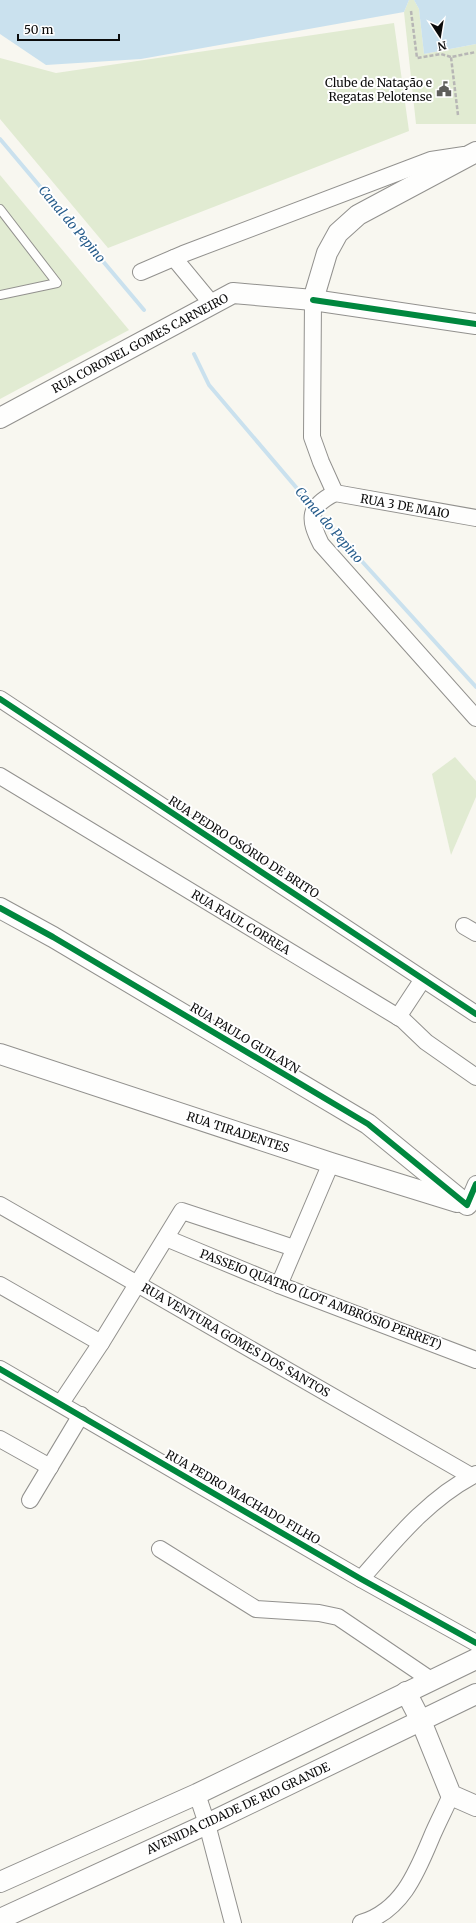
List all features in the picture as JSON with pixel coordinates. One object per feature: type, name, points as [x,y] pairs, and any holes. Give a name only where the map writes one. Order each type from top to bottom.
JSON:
[{"type":"street","points":[[140,272],[430,160],[475,153]]},
{"type":"street","points":[[475,153],[358,215],[338,233],[327,253],[313,300],[312,437],[335,493],[316,507],[313,527],[321,544],[476,718]]},
{"type":"street","points":[[174,258],[212,304]]},
{"type":"street","name":"RUA CORONEL GOMES CARNEIRO","points":[[0,418],[233,293],[313,300],[476,324]]},
{"type":"street","name":"RUA 3 DE MAIO","points":[[335,493],[476,518]]},
{"type":"street","name":"RUA PEDRO OSÓRIO DE BRITO","points":[[0,699],[476,1014]]},
{"type":"street","name":"RUA RAUL CORREA","points":[[0,776],[398,1017],[426,1042],[476,1077]]},
{"type":"street","name":"RUA PAULO GUILAYN","points":[[0,908],[53,937],[368,1124],[472,1207]]},
{"type":"street","points":[[398,1017],[423,979]]},
{"type":"street","name":"RUA TIRADENTES","points":[[0,1054],[331,1163],[472,1207]]},
{"type":"street","points":[[279,1285],[331,1163]]},
{"type":"street","points":[[472,1207],[476,1184]]},
{"type":"street","name":"RUA VENTURA GOMES DOS SANTOS","points":[[0,1205],[473,1475]]},
{"type":"street","points":[[61,1403],[101,1343],[182,1211],[294,1248]]},
{"type":"street","name":"PASSEIO QUATRO (LOT AMBRÓSIO PERRET)","points":[[166,1238],[279,1285],[476,1360]]},
{"type":"street","points":[[0,1285],[101,1343]]},
{"type":"street","name":"RUA PEDRO MACHADO FILHO","points":[[0,1369],[80,1414],[361,1579],[476,1644]]},
{"type":"street","points":[[30,1500],[80,1414]]},
{"type":"street","points":[[0,1439],[50,1467]]},
{"type":"street","points":[[361,1579],[405,1529],[437,1500],[473,1475]]},
{"type":"street","points":[[160,1549],[256,1609],[319,1613],[338,1617],[431,1680]]},
{"type":"street","points":[[0,1882],[197,1794],[476,1659]]},
{"type":"street","points":[[406,1692],[421,1720],[451,1795],[476,1806]]},
{"type":"street","name":"AVENIDA CIDADE DE RIO GRANDE","points":[[0,1919],[207,1824],[476,1694]]},
{"type":"street","points":[[197,1794],[207,1824],[233,1923]]},
{"type":"street","points":[[361,1923],[372,1920],[398,1899],[415,1877],[451,1795]]},
{"type":"lane","points":[[0,209],[56,283],[0,296]]},
{"type":"path","points":[[412,11],[417,58],[441,54],[451,57],[476,52]]},
{"type":"path","points":[[451,57],[458,115]]},
{"type":"green space","name":"Clube de Natação e Regatas Pelotense","points":[[409,0],[414,0],[419,9],[424,54],[476,44],[476,124],[416,124],[404,12]]},
{"type":"green space","points":[[394,23],[409,131],[108,248],[0,119],[0,58],[56,73]]},
{"type":"green space","points":[[0,175],[129,330],[0,399]]},
{"type":"green space","points":[[455,757],[476,781],[476,797],[451,855],[432,774]]},
{"type":"water","points":[[0,0],[409,0],[404,12],[141,59],[46,65],[0,34]]},
{"type":"water","name":"Clube de Natação e Regatas Pelotense","points":[[414,0],[476,0],[476,44],[424,54],[419,9]]},
{"type":"waterway","name":"Canal do Pepino","points":[[0,139],[144,310]]},
{"type":"waterway","name":"Canal do Pepino","points":[[194,354],[209,385],[312,506]]},
{"type":"waterway","name":"Canal do Pepino","points":[[318,513],[476,687]]},
{"type":"cycle path","points":[[313,300],[476,324]]},
{"type":"cycle path","points":[[0,699],[476,1014]]},
{"type":"cycle path","points":[[0,908],[53,937],[368,1124],[467,1205],[476,1184]]},
{"type":"cycle path","points":[[0,1369],[361,1579],[476,1643]]},
{"type":"place","name":"Clube de Natação e Regatas Pelotense","points":[[444,89]]}]
